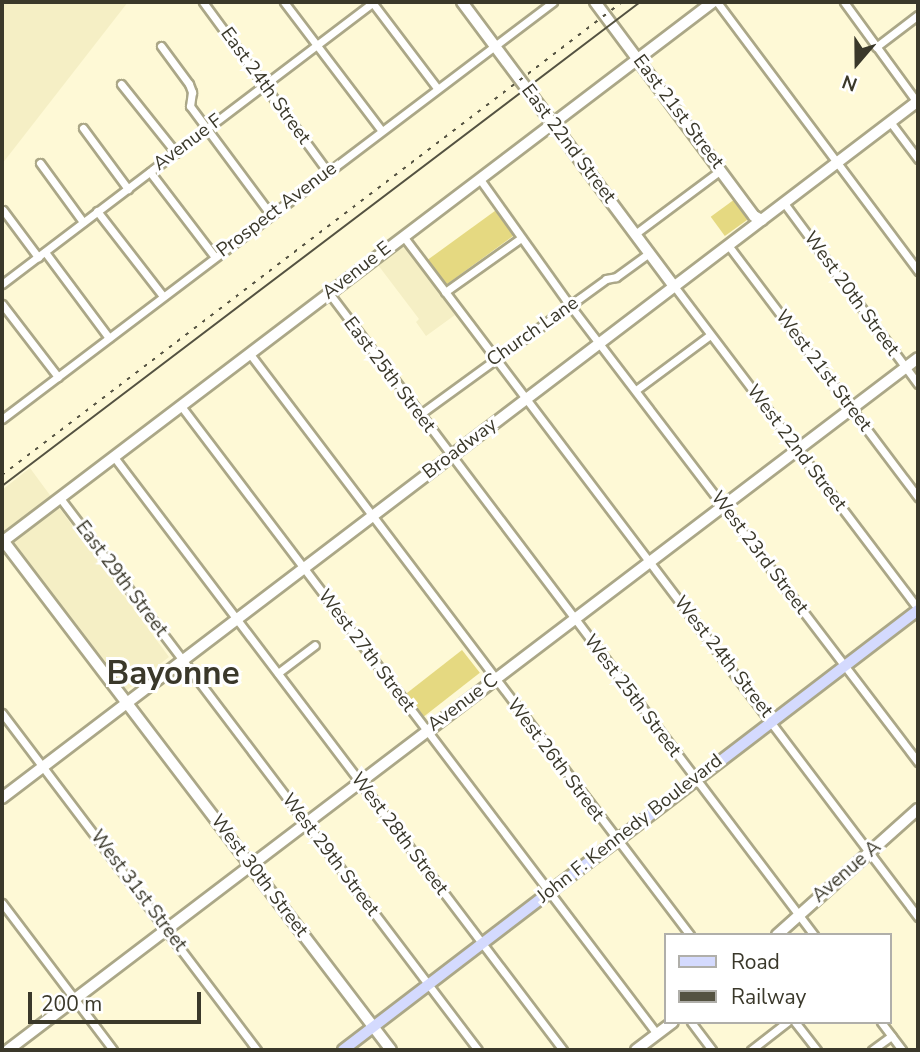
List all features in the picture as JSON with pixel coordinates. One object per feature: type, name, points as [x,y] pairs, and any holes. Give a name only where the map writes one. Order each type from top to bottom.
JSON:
[{"type":"main road","name":"John F. Kennedy Boulevard","points":[[343,1050],[771,719],[918,610]]},
{"type":"street","name":"East 24th Street","points":[[203,2],[327,171]]},
{"type":"street","points":[[285,2],[381,130]]},
{"type":"street","points":[[372,2],[437,88]]},
{"type":"street","name":"Avenue F","points":[[2,284],[372,2]]},
{"type":"street","name":"East 22nd Street","points":[[462,2],[674,286]]},
{"type":"street","name":"Prospect Avenue","points":[[2,419],[553,2]]},
{"type":"street","name":"East 21st Street","points":[[595,2],[754,216],[762,220]]},
{"type":"street","points":[[715,2],[918,271]]},
{"type":"street","name":"Avenue E","points":[[2,540],[637,58],[715,2]]},
{"type":"street","points":[[844,2],[918,102]]},
{"type":"street","points":[[876,47],[918,15]]},
{"type":"street","points":[[161,46],[189,84],[192,92],[190,106],[271,215]]},
{"type":"street","points":[[121,84],[176,153]]},
{"type":"street","name":"Broadway","points":[[2,798],[918,102]]},
{"type":"street","points":[[891,122],[918,159]]},
{"type":"street","points":[[83,128],[128,189]]},
{"type":"street","points":[[40,163],[83,222]]},
{"type":"street","points":[[635,234],[720,170]]},
{"type":"street","points":[[150,172],[215,257]]},
{"type":"street","name":"West 23rd Street","points":[[479,178],[570,305],[918,762]]},
{"type":"street","name":"West 20th Street","points":[[784,203],[918,384]]},
{"type":"street","points":[[3,210],[109,338]]},
{"type":"street","points":[[97,211],[163,296]]},
{"type":"street","points":[[403,236],[527,399]]},
{"type":"street","points":[[445,292],[521,238]]},
{"type":"street","name":"West 21st Street","points":[[728,245],[918,497]]},
{"type":"street","name":"Church Lane","points":[[419,415],[570,305],[649,253]]},
{"type":"street","name":"West 22nd Street","points":[[674,286],[918,610]]},
{"type":"street","name":"East 25th Street","points":[[329,293],[450,456]]},
{"type":"street","points":[[2,304],[58,377]]},
{"type":"street","points":[[636,390],[710,335]]},
{"type":"street","name":"West 26th Street","points":[[250,354],[688,933]]},
{"type":"street","name":"Avenue C","points":[[8,1050],[918,358]]},
{"type":"street","name":"West 24th Street","points":[[527,399],[918,917]]},
{"type":"street","name":"West 27th Street","points":[[181,406],[657,1034]]},
{"type":"street","name":"West 25th Street","points":[[450,456],[812,933]]},
{"type":"street","name":"West 28th Street","points":[[114,457],[563,1050]]},
{"type":"street","name":"East 29th Street","points":[[60,498],[181,661]]},
{"type":"street","name":"West 30th Street","points":[[2,540],[391,1050]]},
{"type":"street","points":[[278,673],[315,645]]},
{"type":"street","name":"West 29th Street","points":[[181,661],[478,1050]]},
{"type":"street","name":"West 31st Street","points":[[2,713],[257,1050]]},
{"type":"street","name":"Avenue A","points":[[779,933],[918,809]]},
{"type":"street","points":[[2,903],[113,1050]]},
{"type":"street","points":[[636,1050],[670,1024]]},
{"type":"street","points":[[692,1024],[712,1050]]},
{"type":"street","points":[[751,1050],[784,1024]]},
{"type":"street","points":[[797,1024],[817,1050]]},
{"type":"street","points":[[883,1024],[900,1048]]},
{"type":"street","points":[[872,1050],[891,1035]]},
{"type":"shaded area","points":[[2,2],[128,2],[2,164]]},
{"type":"shaded area","points":[[735,199],[749,218],[725,236],[711,217]]},
{"type":"shaded area","points":[[499,208],[517,233],[445,285],[427,260]]},
{"type":"shaded area","points":[[404,246],[455,315],[426,336],[416,322],[419,319],[378,265]]},
{"type":"shaded area","points":[[30,468],[169,657],[126,691],[2,530],[2,490]]},
{"type":"shaded area","points":[[462,650],[480,673],[424,717],[406,694]]},
{"type":"tram line","points":[[2,486],[640,2]]},
{"type":"railway","points":[[2,475],[622,2]]},
{"type":"district","name":"Bayonne","points":[[173,674]]}]
